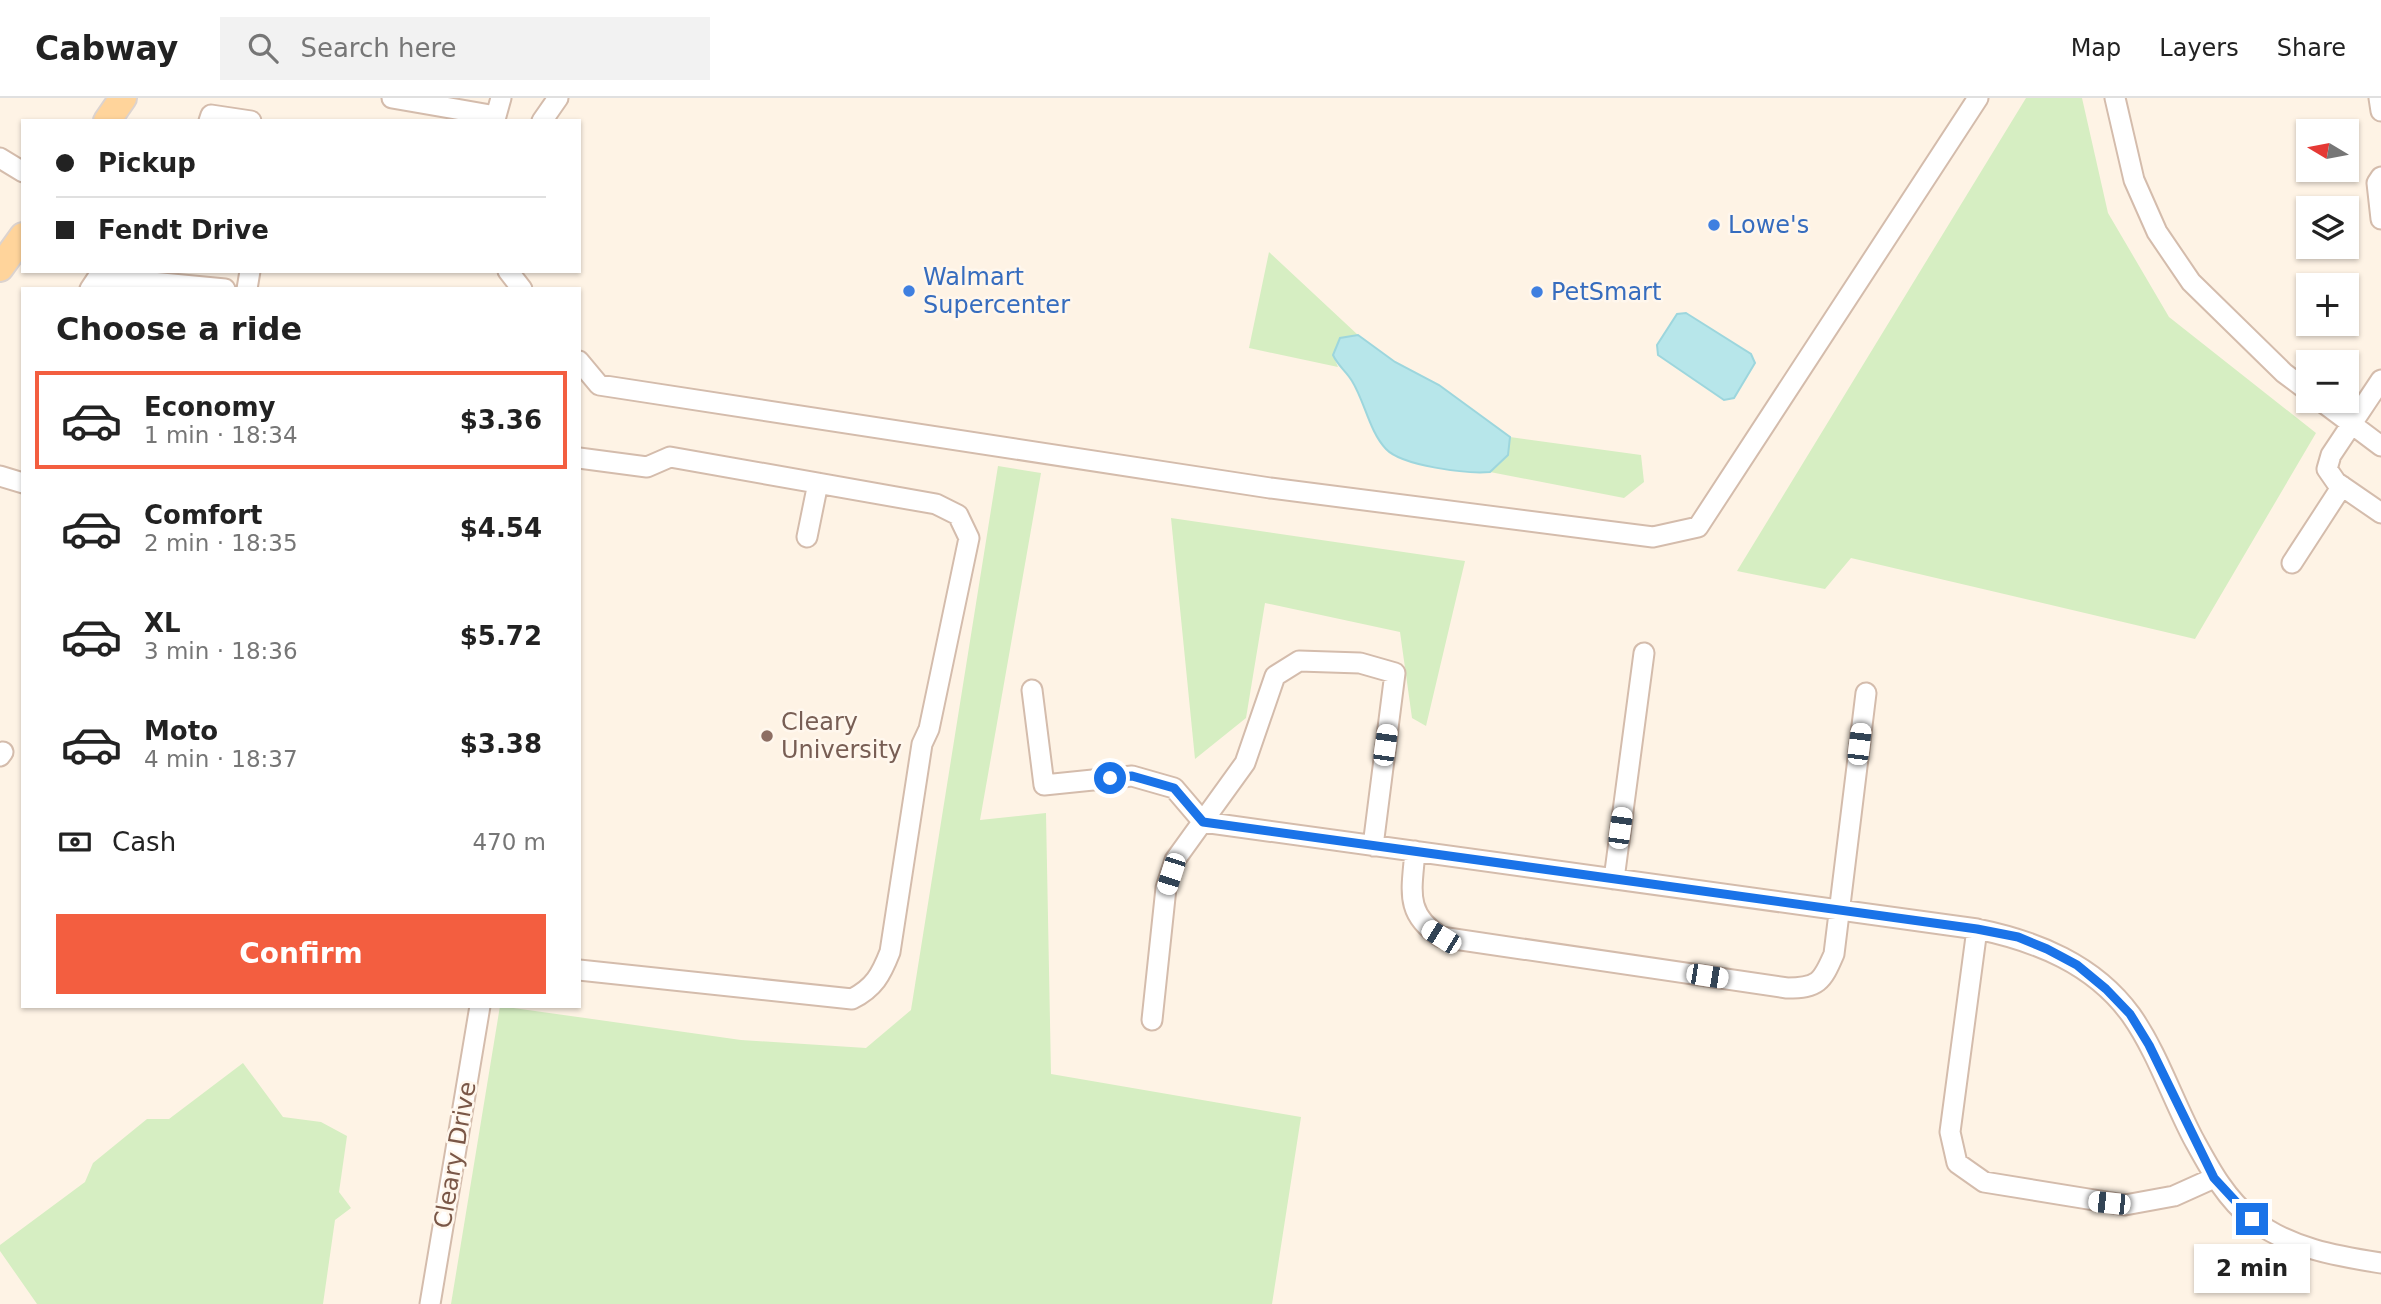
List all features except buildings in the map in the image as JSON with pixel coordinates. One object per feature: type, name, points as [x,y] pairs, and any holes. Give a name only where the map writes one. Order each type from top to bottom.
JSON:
[{"type":"main road","points":[[108,119],[123,98]]},
{"type":"main road","points":[[0,268],[21,239]]},
{"type":"street","points":[[392,98],[496,116],[501,98]]},
{"type":"street","points":[[581,364],[598,385],[1270,488],[1653,537],[1698,527],[1978,98]]},
{"type":"street","points":[[2115,98],[2134,180],[2157,232],[2190,282],[2296,382]]},
{"type":"street","points":[[2379,98],[2381,111]]},
{"type":"street","points":[[0,158],[21,171]]},
{"type":"street","points":[[2381,177],[2377,183],[2381,219]]},
{"type":"street","points":[[510,273],[520,287]]},
{"type":"street","points":[[91,287],[98,277],[204,287]]},
{"type":"street","points":[[2381,380],[2331,455],[2327,469],[2342,486],[2381,513]]},
{"type":"street","points":[[2337,413],[2381,446]]},
{"type":"street","points":[[581,458],[647,467],[670,457],[936,504],[958,515],[969,538],[929,729],[922,744],[890,952],[881,975],[869,990],[852,999],[581,970]]},
{"type":"street","points":[[0,476],[21,483]]},
{"type":"street","points":[[807,537],[818,483]]},
{"type":"street","points":[[2292,563],[2342,486]]},
{"type":"street","points":[[1614,879],[1644,653]]},
{"type":"street","points":[[1152,1020],[1166,888],[1175,860],[1245,763],[1275,676],[1299,661],[1360,663],[1395,673],[1373,846]]},
{"type":"street","points":[[1032,690],[1044,785],[1132,776],[1174,788],[1203,822],[1977,929],[2018,937],[2047,949],[2077,965],[2130,1014],[2149,1045],[2214,1178],[2252,1219],[2293,1242],[2329,1254],[2381,1263]]},
{"type":"street","points":[[1415,851],[1413,910],[1425,927],[1441,937],[1787,988],[1809,988],[1825,976],[1833,954],[1866,693]]},
{"type":"street","points":[[1977,929],[1950,1132],[1956,1163],[1984,1182],[2124,1205],[2174,1196],[2214,1178]]},
{"type":"street","name":"Cleary Drive","points":[[430,1304],[481,1008]]},
{"type":"green space","points":[[2026,98],[2082,98],[2108,213],[2169,317],[2316,433],[2195,639],[1851,558],[1825,589],[1737,571]]},
{"type":"green space","points":[[1269,252],[1358,335],[1340,338],[1333,355],[1338,367],[1249,348]]},
{"type":"green space","points":[[1510,437],[1641,455],[1644,482],[1624,498],[1490,472],[1508,455]]},
{"type":"green space","points":[[998,466],[1041,473],[980,820],[1046,813],[1051,1074],[1301,1117],[1272,1304],[451,1304],[500,1008],[741,1040],[866,1048],[911,1010]]},
{"type":"green space","points":[[1171,518],[1465,561],[1426,726],[1412,718],[1400,632],[1265,603],[1246,718],[1195,759]]},
{"type":"green space","points":[[243,1063],[283,1117],[321,1122],[347,1136],[339,1192],[351,1208],[335,1220],[323,1304],[37,1304],[0,1251],[0,1245],[85,1182],[93,1163],[147,1119],[169,1119]]},
{"type":"water","points":[[1686,313],[1751,354],[1755,363],[1734,398],[1724,400],[1658,355],[1657,345],[1677,314]]},
{"type":"water","points":[[1358,335],[1395,362],[1439,385],[1510,437],[1508,455],[1490,472],[1466,472],[1435,468],[1406,460],[1386,449],[1375,434],[1352,381],[1333,355],[1340,338]]},
{"type":"place","name":"Lowe's","points":[[1714,225]]},
{"type":"place","name":"Walmart Supercenter","points":[[909,291]]},
{"type":"place","name":"PetSmart","points":[[1537,292]]},
{"type":"place","name":"Cleary University","points":[[767,736]]},
{"type":"route","points":[[1110,778],[1132,776],[1174,788],[1203,822],[1977,929],[2018,937],[2077,965],[2130,1014],[2149,1045],[2174,1101],[2214,1178],[2252,1219]]}]
